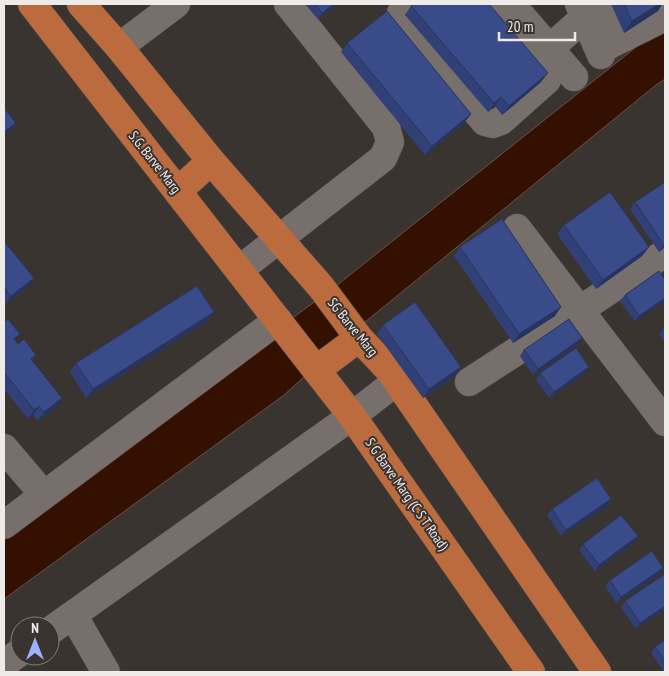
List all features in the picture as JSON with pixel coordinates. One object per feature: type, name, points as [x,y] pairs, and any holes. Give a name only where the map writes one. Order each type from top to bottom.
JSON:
[{"type":"main road","name":"S.G. Barve Marg","points":[[32,4],[280,322]]},
{"type":"main road","name":"SG Barve Marg","points":[[81,4],[119,47],[211,161],[321,287],[359,338],[393,376],[597,672]]},
{"type":"main road","points":[[178,191],[211,161]]},
{"type":"main road","name":"S G Barve Marg (C S T Road)","points":[[280,322],[349,413],[531,672]]},
{"type":"main road","points":[[316,370],[359,338]]},
{"type":"street","points":[[119,47],[176,4]]},
{"type":"street","points":[[239,270],[383,158],[390,142],[386,127],[288,4]]},
{"type":"street","points":[[409,4],[401,11],[401,20],[485,122],[493,124],[501,122],[558,68],[589,8]]},
{"type":"street","points":[[479,4],[558,68]]},
{"type":"street","points":[[511,4],[558,68]]},
{"type":"street","points":[[589,8],[606,48],[659,20],[665,13]]},
{"type":"street","points":[[518,228],[665,422]]},
{"type":"street","points":[[469,382],[665,253]]},
{"type":"street","points":[[4,525],[280,322]]},
{"type":"street","points":[[60,624],[349,413],[393,376]]},
{"type":"street","points":[[4,448],[44,494]]},
{"type":"street","points":[[72,615],[106,672]]},
{"type":"shaded area","points":[[665,24],[665,79],[365,322],[284,395],[4,599],[4,531],[336,286]]},
{"type":"building","points":[[315,4],[334,4],[322,13]]},
{"type":"building","points":[[414,4],[489,4],[548,73],[509,106],[501,97],[494,103],[411,6]]},
{"type":"building","points":[[624,4],[659,4],[632,21]]},
{"type":"building","points":[[387,11],[471,114],[432,146],[347,43]]},
{"type":"building","points":[[4,108],[16,123],[4,132]]},
{"type":"building","points":[[665,182],[665,244],[664,245],[635,202]]},
{"type":"building","points":[[610,192],[649,247],[603,280],[564,225]]},
{"type":"building","points":[[502,219],[561,307],[519,334],[460,247]]},
{"type":"building","points":[[4,241],[34,278],[11,296],[4,287]]},
{"type":"building","points":[[659,271],[665,280],[665,298],[639,316],[625,295]]},
{"type":"building","points":[[197,286],[214,312],[93,389],[76,363]]},
{"type":"building","points":[[415,302],[461,367],[429,389],[383,325]]},
{"type":"building","points":[[8,319],[20,334],[14,339],[18,344],[24,339],[36,355],[31,359],[62,398],[44,412],[39,406],[34,410],[4,372],[4,322]]},
{"type":"building","points":[[569,319],[582,338],[538,369],[524,350]]},
{"type":"building","points":[[576,348],[589,367],[554,392],[540,373]]},
{"type":"building","points":[[597,478],[611,499],[566,530],[552,509]]},
{"type":"building","points":[[621,515],[638,536],[599,565],[583,544]]},
{"type":"building","points":[[652,551],[663,568],[621,597],[610,580]]},
{"type":"building","points":[[665,574],[665,606],[640,623],[625,601]]},
{"type":"building","points":[[665,640],[665,661],[655,647]]}]
